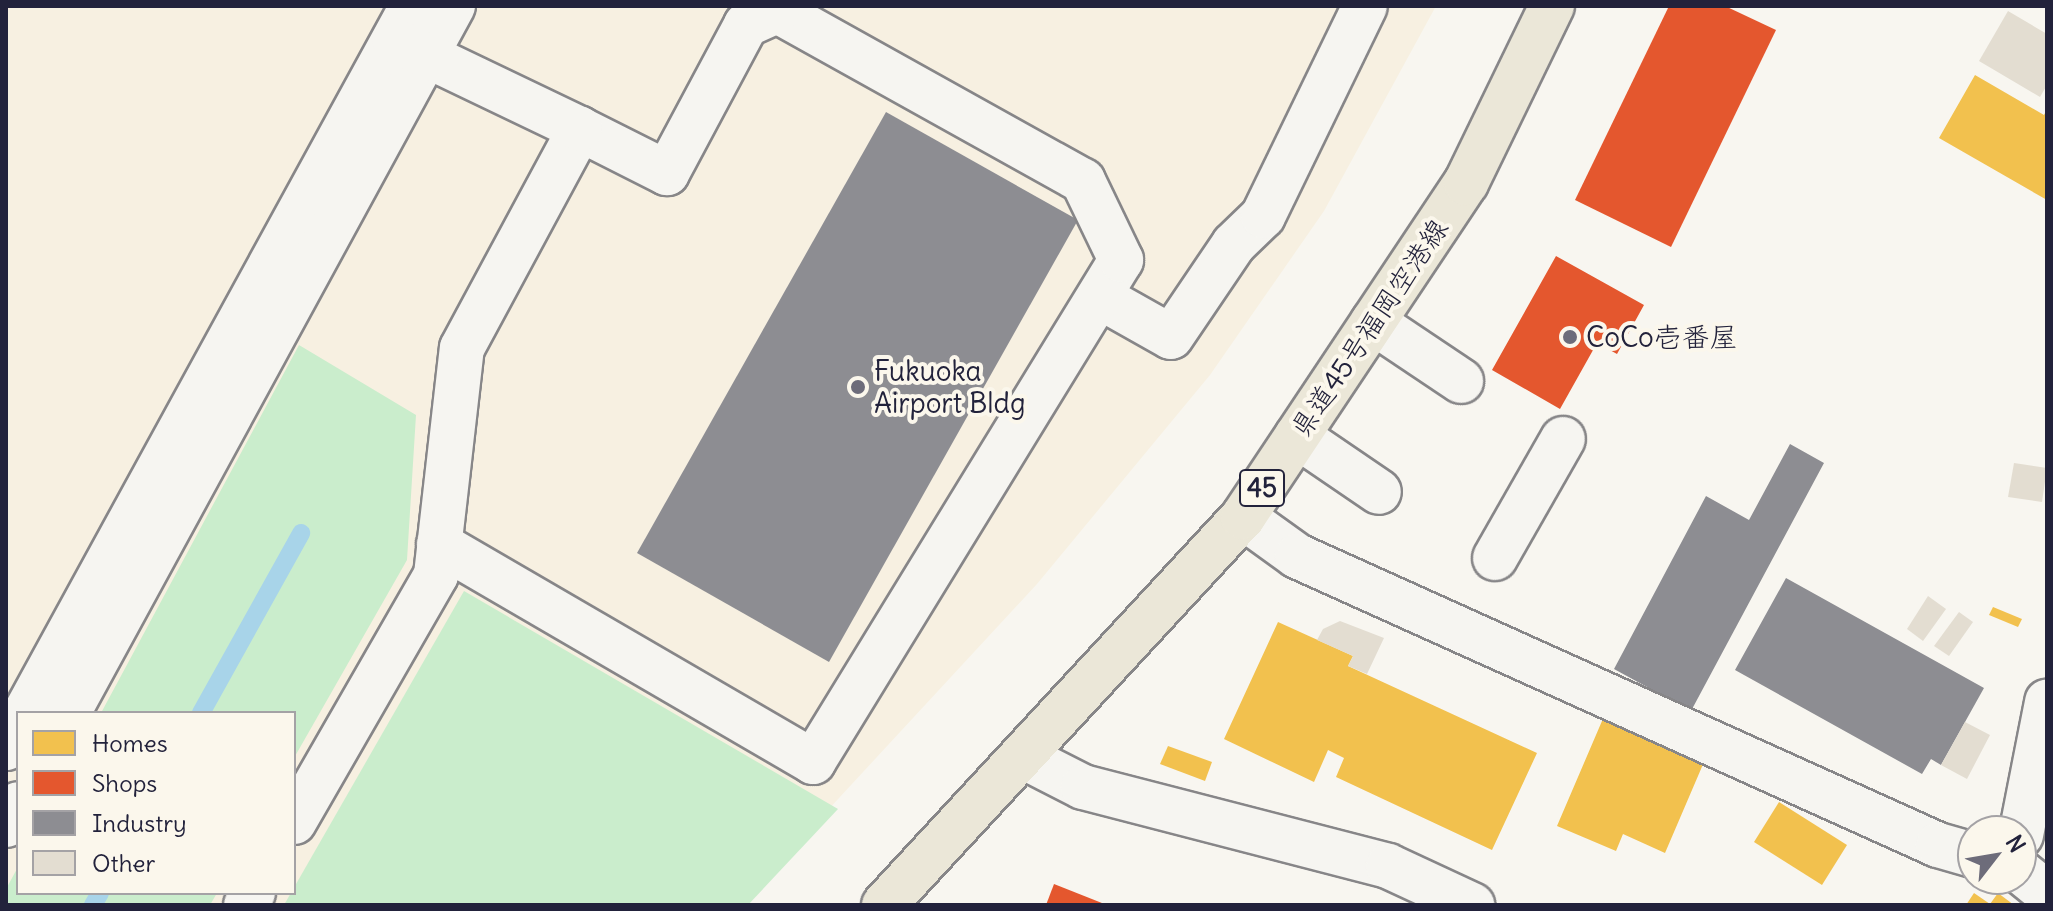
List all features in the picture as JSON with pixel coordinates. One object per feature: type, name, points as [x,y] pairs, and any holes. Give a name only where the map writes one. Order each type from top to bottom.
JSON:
[{"type":"main road","name":"県道45号福岡空港線","points":[[884,905],[1243,517],[1466,183],[1552,6]]},
{"type":"street","points":[[26,711],[411,34],[453,6]]},
{"type":"street","points":[[1234,244],[1246,202],[1341,6]]},
{"type":"street","points":[[1100,297],[1171,337],[1234,244],[1263,216],[1365,6]]},
{"type":"street","points":[[411,34],[580,129],[667,173],[746,25],[777,11],[1083,181],[1121,260],[813,762],[439,544]]},
{"type":"street","points":[[69,711],[411,34]]},
{"type":"street","points":[[296,819],[436,575],[462,348],[580,129]]},
{"type":"street","points":[[1373,322],[1461,381]]},
{"type":"street","points":[[1297,436],[1379,492]]},
{"type":"street","points":[[1495,558],[1563,439]]},
{"type":"street","points":[[1243,517],[1297,556],[1938,845],[1957,850]]},
{"type":"street","points":[[2025,815],[2047,702]]},
{"type":"street","points":[[6,748],[16,730]]},
{"type":"street","points":[[1022,756],[1083,787],[1388,866],[1472,905]]},
{"type":"street","points":[[6,825],[16,808]]},
{"type":"shaded area","points":[[6,6],[1436,6],[1324,211],[1210,375],[1037,584],[740,905],[6,905]]},
{"type":"green space","points":[[299,345],[416,415],[407,560],[296,754],[296,711],[102,711]]},
{"type":"green space","points":[[464,591],[838,809],[748,905],[284,905],[290,895],[296,895],[296,884]]},
{"type":"green space","points":[[16,871],[16,895],[216,895],[210,905],[6,905],[6,889]]},
{"type":"building: Homes","points":[[1975,75],[2044,115],[2047,109],[2047,200],[1939,138]]},
{"type":"building: Homes","points":[[1993,607],[2022,619],[2018,627],[1989,615]]},
{"type":"building: Homes","points":[[1278,622],[1353,656],[1348,666],[1537,753],[1492,850],[1336,777],[1344,758],[1328,750],[1314,782],[1224,739]]},
{"type":"building: Homes","points":[[1608,707],[1704,762],[1665,853],[1623,834],[1616,851],[1557,826]]},
{"type":"building: Homes","points":[[1168,746],[1212,762],[1205,781],[1160,764]]},
{"type":"building: Homes","points":[[1779,802],[1847,845],[1822,885],[1754,842]]},
{"type":"building: Homes","points":[[1973,895],[1990,904],[1997,895],[2001,895],[2014,905],[1966,905]]},
{"type":"building: Shops","points":[[1669,6],[1725,6],[1776,30],[1671,247],[1575,200]]},
{"type":"building: Shops","points":[[1556,256],[1644,305],[1617,354],[1597,343],[1560,409],[1492,370]]},
{"type":"building: Shops","points":[[1054,884],[1107,905],[1046,905]]},
{"type":"building: Industry","name":"Fukuoka Airport Bldg","points":[[886,112],[1078,220],[829,662],[637,553]]},
{"type":"building: Industry","points":[[1790,444],[1824,463],[1691,711],[1614,669],[1706,496],[1749,520]]},
{"type":"building: Industry","points":[[1786,578],[1984,688],[1941,765],[1931,759],[1922,774],[1735,670]]},
{"type":"building: Other","points":[[2008,11],[2047,34],[2047,85],[2040,97],[1979,61]]},
{"type":"building: Other","points":[[2014,463],[2047,468],[2042,502],[2008,497]]},
{"type":"building: Other","points":[[1928,596],[1946,609],[1923,641],[1907,629]]},
{"type":"building: Other","points":[[1959,612],[1973,622],[1949,656],[1934,646]]},
{"type":"building: Other","points":[[1340,621],[1384,638],[1367,674],[1348,666],[1353,656],[1317,640],[1323,629]]},
{"type":"building: Other","points":[[1965,722],[1990,735],[1967,779],[1941,765]]},
{"type":"waterway","points":[[202,711],[301,533]]},
{"type":"waterway","points":[[93,905],[99,895]]},
{"type":"place","name":"CoCo壱番屋","points":[[1570,337]]},
{"type":"place","name":"Fukuoka Airport Bldg","points":[[858,387]]}]
